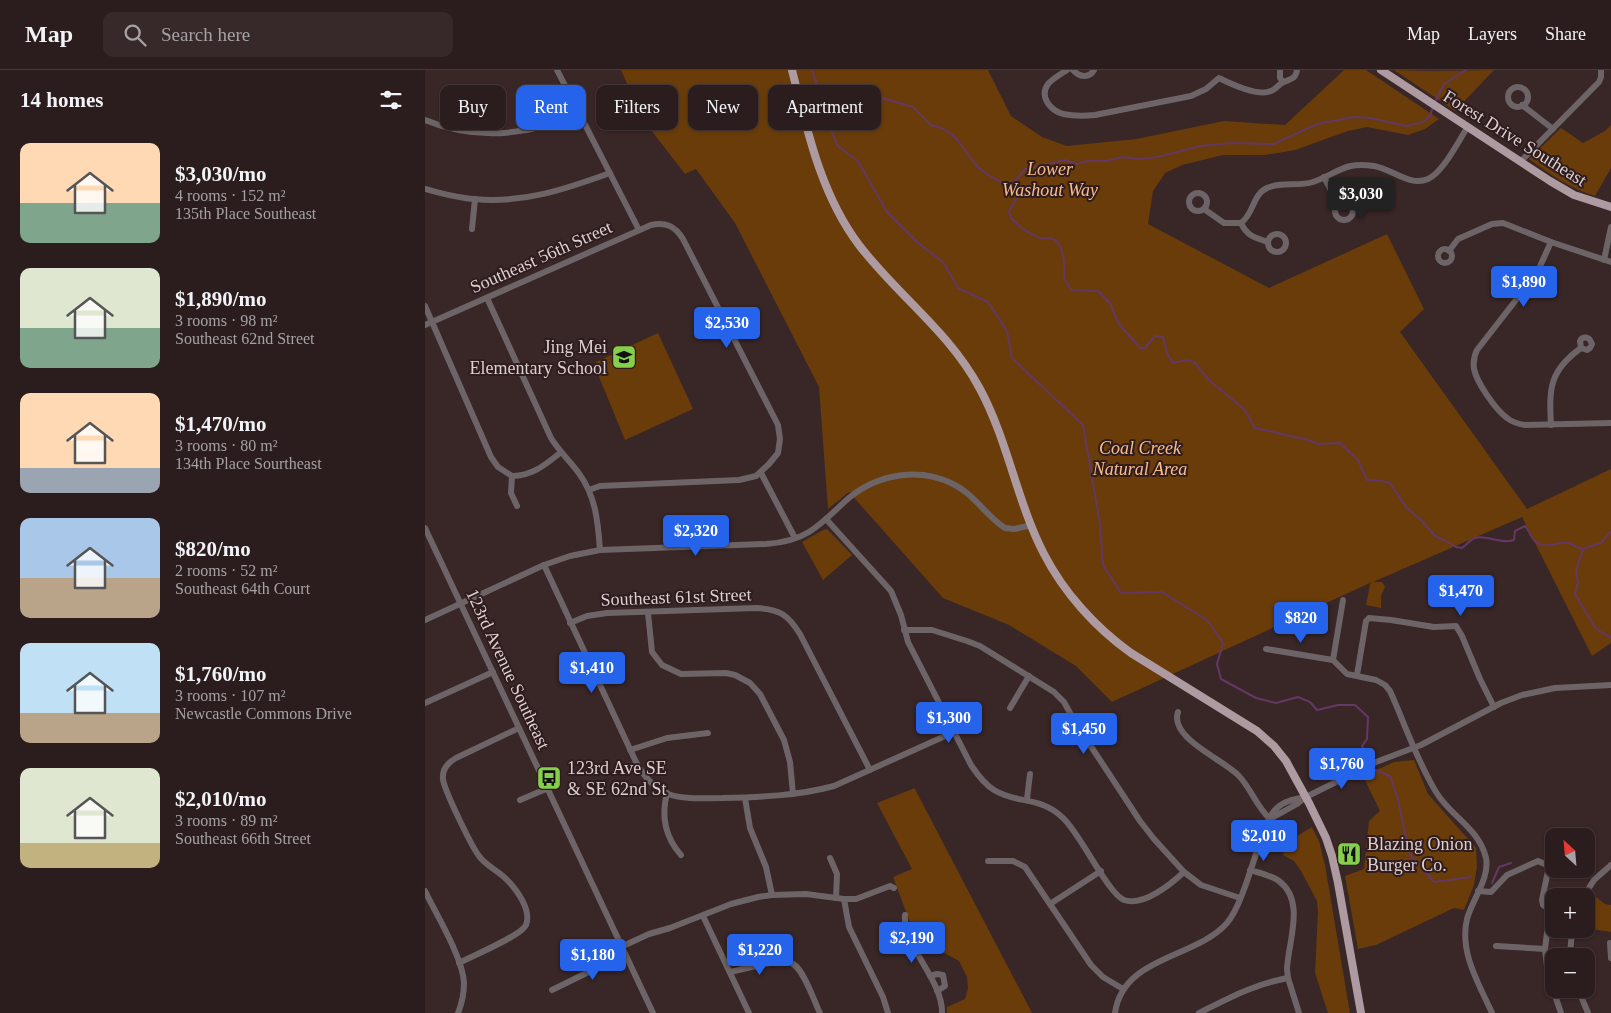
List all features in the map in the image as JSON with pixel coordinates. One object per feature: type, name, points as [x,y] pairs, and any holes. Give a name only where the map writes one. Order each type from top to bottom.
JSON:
[{"type":"main road","points":[[792,70],[818,165],[835,205],[858,244],[889,280],[935,326],[971,373],[987,402],[998,428],[1032,525],[1051,567],[1075,600],[1114,641],[1263,735],[1286,761],[1323,832],[1332,856],[1361,1013]]},
{"type":"main road","name":"Forest Drive Southeast","points":[[1381,70],[1467,128],[1574,194],[1611,207]]},
{"type":"street","points":[[557,70],[565,85]]},
{"type":"street","points":[[1067,70],[1048,85],[1045,95],[1046,102],[1054,110],[1063,114],[1079,116],[1095,115],[1191,96],[1207,89],[1221,75],[1237,86],[1265,93],[1275,89],[1283,82],[1288,82],[1293,78],[1297,70]]},
{"type":"street","points":[[1073,70],[1079,75],[1084,76],[1092,73],[1094,70]]},
{"type":"street","points":[[1279,70],[1280,78],[1283,82]]},
{"type":"street","points":[[1521,161],[1599,82],[1601,70]]},
{"type":"street","points":[[1522,105],[1553,129]]},
{"type":"street","points":[[425,120],[456,130],[488,134],[524,130]]},
{"type":"street","points":[[586,126],[639,230]]},
{"type":"street","points":[[1204,208],[1224,224],[1241,223],[1247,218],[1258,194],[1267,188],[1275,185],[1312,182],[1341,168],[1362,166],[1381,168],[1410,180],[1426,180],[1439,170],[1467,128]]},
{"type":"street","points":[[425,189],[475,199],[512,199],[531,197],[574,186],[610,173]]},
{"type":"street","points":[[1324,177],[1339,204]]},
{"type":"street","points":[[472,229],[475,199]]},
{"type":"street","points":[[1241,223],[1245,232],[1250,236],[1268,242]]},
{"type":"street","points":[[1449,251],[1458,239],[1485,226],[1497,223],[1511,226],[1607,261],[1611,227]]},
{"type":"street","name":"Southeast 56th Street","points":[[425,325],[639,230],[656,224],[667,224],[683,239],[778,425],[780,439],[777,452],[761,473]]},
{"type":"street","points":[[1551,242],[1544,260],[1532,280],[1477,350],[1474,356],[1474,368],[1479,382],[1494,404],[1506,417],[1525,425],[1611,423]]},
{"type":"street","points":[[487,298],[551,438],[560,453],[577,470],[589,490],[597,513],[599,550]]},
{"type":"street","points":[[425,306],[452,365],[460,390],[491,457],[498,467],[512,476],[520,476],[535,472],[560,453]]},
{"type":"street","points":[[1551,425],[1550,399],[1552,383],[1565,363],[1581,348]]},
{"type":"street","points":[[589,490],[600,486],[739,480],[761,473],[795,538]]},
{"type":"street","points":[[425,620],[544,565],[570,556],[599,550],[766,544],[795,538],[807,533],[826,519],[852,495],[870,485],[893,476],[910,474],[943,480],[960,487],[1005,528],[1014,529],[1032,525]]},
{"type":"street","points":[[512,476],[511,494],[517,506]]},
{"type":"street","points":[[826,519],[891,591],[901,615],[908,642],[971,764],[988,786],[1010,797],[1027,799],[1047,806],[1062,816],[1073,828],[1116,894],[1124,900],[1141,899],[1163,890],[1184,872]]},
{"type":"street","name":"123rd Avenue Southeast","points":[[425,528],[546,789],[653,1013]]},
{"type":"street","points":[[544,565],[640,770],[657,787],[667,793],[697,799],[745,798],[793,794],[834,786],[954,732]]},
{"type":"street","points":[[1333,660],[1343,600]]},
{"type":"street","name":"Southeast 61st Street","points":[[571,623],[597,614],[756,608],[766,608],[783,614],[793,623],[800,634],[870,770]]},
{"type":"street","points":[[648,613],[652,652],[662,665],[676,673],[726,673],[743,678],[760,694],[784,740],[791,767],[793,794]]},
{"type":"street","points":[[1357,675],[1369,618],[1373,617],[1434,627],[1456,626],[1463,636],[1480,679],[1494,706]]},
{"type":"street","points":[[904,630],[931,630],[967,640],[980,646],[1054,692],[1065,702],[1075,722],[1145,829],[1192,879],[1207,888],[1240,898]]},
{"type":"street","points":[[1266,649],[1333,660],[1347,674],[1376,680],[1385,685],[1390,691],[1437,795],[1479,839],[1486,858],[1486,870],[1467,918],[1465,936],[1466,949],[1474,973],[1492,1013]]},
{"type":"street","points":[[425,703],[493,672]]},
{"type":"street","points":[[1010,708],[1029,676]]},
{"type":"street","points":[[1115,1013],[1123,989],[1132,979],[1147,968],[1218,931],[1232,916],[1270,819],[1276,809],[1295,802],[1376,762],[1415,748],[1494,706],[1522,695],[1539,690],[1611,685]]},
{"type":"street","points":[[1179,712],[1177,716],[1179,726],[1191,741],[1238,775],[1249,789],[1257,805],[1270,819]]},
{"type":"street","points":[[459,963],[516,935],[525,926],[527,908],[508,880],[486,864],[473,848],[443,782],[445,768],[450,761],[519,728]]},
{"type":"street","points":[[631,750],[667,738],[708,733]]},
{"type":"street","points":[[1027,799],[1030,774]]},
{"type":"street","points":[[520,800],[546,789]]},
{"type":"street","points":[[667,793],[664,808],[666,830],[681,855]]},
{"type":"street","points":[[745,798],[750,828],[766,867],[772,894]]},
{"type":"street","points":[[830,858],[837,874],[836,898]]},
{"type":"street","points":[[988,860],[1018,862],[1025,867],[1091,965],[1103,977],[1123,989]]},
{"type":"street","points":[[1478,891],[1491,892],[1507,875],[1538,861],[1545,864]]},
{"type":"street","points":[[1589,888],[1594,880],[1611,865]]},
{"type":"street","points":[[1250,870],[1277,880],[1289,893],[1292,901],[1294,908],[1287,963],[1288,978],[1299,1013]]},
{"type":"street","points":[[1050,904],[1101,871]]},
{"type":"street","points":[[1545,906],[1542,900],[1547,878]]},
{"type":"street","points":[[621,947],[649,934],[742,901],[772,894],[806,894],[845,899],[862,897],[890,886],[894,888]]},
{"type":"street","points":[[425,891],[463,974],[463,999],[458,1013]]},
{"type":"street","points":[[845,899],[849,927],[883,998],[888,1013]]},
{"type":"street","points":[[905,915],[907,931],[937,992],[942,1013]]},
{"type":"street","points":[[703,916],[749,1013]]},
{"type":"street","points":[[1610,943],[1611,958]]},
{"type":"street","points":[[1496,946],[1545,949]]},
{"type":"street","points":[[552,990],[625,954]]},
{"type":"street","points":[[729,972],[774,962],[791,962],[800,971],[820,1013]]},
{"type":"street","points":[[930,976],[937,974],[943,975],[945,978],[945,986],[937,992]]},
{"type":"street","points":[[1199,1013],[1248,988],[1288,978]]},
{"type":"street","points":[[1556,998],[1561,1013]]},
{"type":"street","points":[[1582,998],[1588,1013]]},
{"type":"green space","name":"Coal Creek Natural Area","points":[[621,70],[988,70],[1011,116],[1042,137],[1067,146],[1136,139],[1224,121],[1285,125],[1344,70],[1366,70],[1439,119],[1425,129],[1408,135],[1367,127],[1348,131],[1295,150],[1265,155],[1223,155],[1182,165],[1165,173],[1153,191],[1148,224],[1269,288],[1387,234],[1424,309],[1400,332],[1527,509],[1611,469],[1611,643],[1592,656],[1522,517],[1373,582],[1382,582],[1385,587],[1381,596],[1381,608],[1366,605],[1372,582],[1112,702],[1076,666],[1009,625],[943,598],[849,492],[828,509],[819,387],[735,223],[696,169],[685,174],[651,130],[678,130],[678,85],[628,85]]},
{"type":"green space","points":[[1394,70],[1430,71],[1494,70],[1455,111]]},
{"type":"green space","points":[[1611,125],[1611,168],[1595,196],[1568,185],[1529,159],[1561,128],[1583,143],[1605,131]]},
{"type":"green space","points":[[658,333],[693,409],[625,440],[595,367],[596,362]]},
{"type":"green space","points":[[827,529],[852,555],[823,580],[802,542]]},
{"type":"green space","points":[[1414,760],[1428,794],[1476,848],[1477,867],[1474,885],[1464,910],[1454,908],[1376,945],[1358,949],[1345,876],[1364,869],[1369,821],[1380,811],[1363,776],[1394,762]]},
{"type":"green space","points":[[915,788],[1032,1013],[947,1013],[947,1007],[965,999],[968,989],[967,977],[959,961],[939,950],[930,938],[917,941],[893,877],[912,869],[877,803]]},
{"type":"green space","points":[[1312,827],[1319,841],[1325,865],[1350,1013],[1328,1013],[1315,973],[1317,901],[1294,861],[1283,855],[1289,841]]},
{"type":"green space","points":[[1595,897],[1605,904],[1611,905],[1611,932],[1595,929]]},
{"type":"waterway","points":[[812,70],[817,85]]},
{"type":"waterway","points":[[1435,102],[1444,84],[1466,70]]},
{"type":"waterway","points":[[881,98],[913,107],[932,126],[946,130],[952,135],[977,166],[996,180],[1017,191],[1019,195],[1009,211],[1010,217],[1030,233],[1040,238],[1051,238],[1057,242],[1062,251],[1064,279],[1072,290],[1098,291],[1110,303],[1119,324],[1140,348],[1145,348],[1155,336],[1163,337],[1167,353],[1173,363],[1187,360],[1194,362],[1208,379],[1245,410],[1255,428],[1318,444],[1340,443],[1358,460],[1367,480],[1390,483],[1406,507],[1435,536],[1456,547],[1462,548],[1473,539],[1479,537],[1504,541],[1514,540],[1515,531],[1525,526],[1532,539],[1540,544],[1568,543],[1583,549],[1601,543],[1611,531]]},
{"type":"waterway","points":[[1008,186],[1025,169],[1065,160],[1077,164],[1124,157],[1139,159],[1158,157],[1200,146],[1232,143],[1274,144],[1317,124],[1353,117],[1370,118],[1406,126],[1423,122],[1430,116],[1433,107]]},
{"type":"waterway","points":[[831,130],[838,146],[858,161],[887,212],[918,243],[943,262],[958,288],[988,302],[1007,331],[1012,358],[1083,425],[1100,524],[1103,565],[1121,593],[1162,592],[1207,620],[1223,643],[1217,664],[1221,679],[1256,698],[1276,703],[1298,697],[1310,702],[1317,710],[1338,705],[1355,705],[1368,717],[1367,739],[1362,746],[1373,769],[1390,776],[1398,799],[1409,853],[1434,882],[1471,877]]},
{"type":"waterway","points":[[1583,549],[1576,570],[1578,583],[1575,594],[1596,629],[1611,638]]},
{"type":"waterway","points":[[1492,883],[1499,867],[1511,863]]},
{"type":"place","name":"Jing Mei Elementary School","points":[[624,357]]},
{"type":"place","name":"123rd Ave SE & SE 62nd St","points":[[549,778]]},
{"type":"place","name":"Blazing Onion Burger Co.","points":[[1349,854]]},
{"type":"park label","name":"Lower Washout Way","points":[[1050,179]]}]
